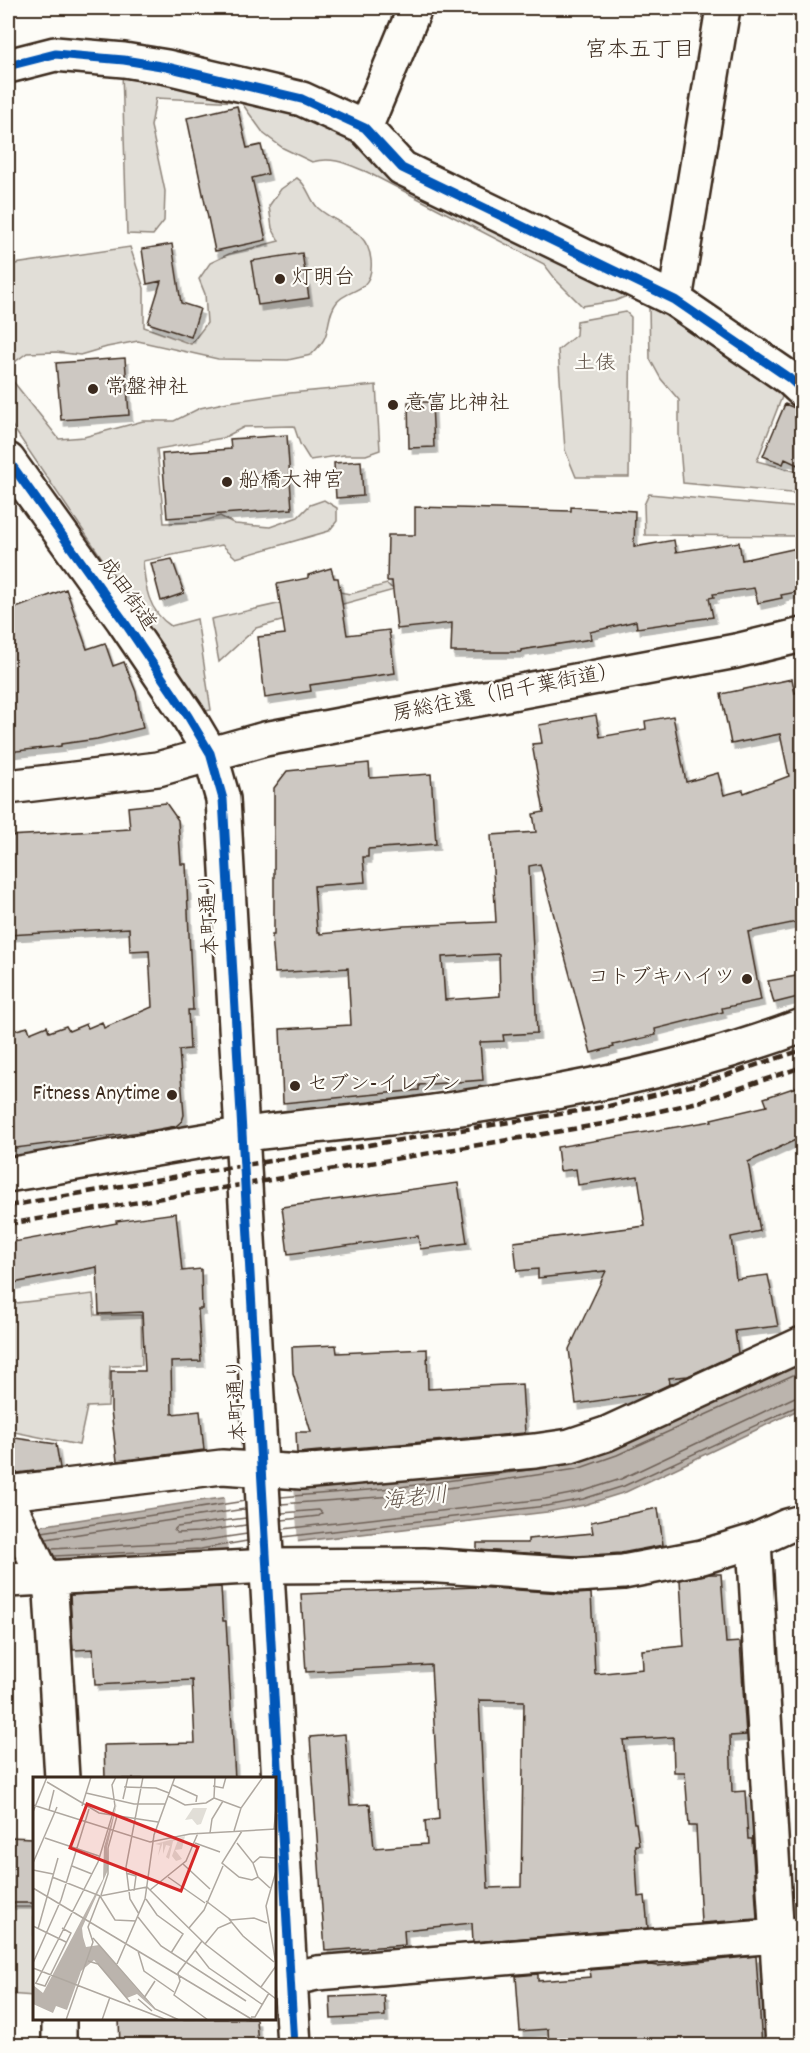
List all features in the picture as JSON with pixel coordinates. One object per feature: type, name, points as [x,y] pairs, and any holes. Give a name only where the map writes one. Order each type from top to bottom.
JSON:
[{"type":"street","points":[[364,128],[415,8]]},
{"type":"street","points":[[675,300],[723,8]]},
{"type":"street","points":[[8,66],[55,54],[124,60],[302,99],[364,128],[402,168],[675,300],[789,378],[802,390]]},
{"type":"street","name":"成田街道","points":[[8,460],[123,620],[210,753]]},
{"type":"street","name":"房総往還（旧千葉街道）","points":[[8,787],[158,769],[265,739],[736,651],[802,635]]},
{"type":"street","name":"本町通り","points":[[210,753],[223,798],[266,1560],[274,1777]]},
{"type":"street","points":[[8,1175],[241,1135],[420,1114],[562,1091],[673,1067],[802,1026]]},
{"type":"street","points":[[62,1777],[51,1592],[10,1503],[222,1467],[261,1479],[301,1472],[570,1446],[606,1434],[802,1344]]},
{"type":"street","points":[[8,1581],[43,1571],[266,1560],[577,1575],[623,1572],[702,1557],[754,1541],[787,1526],[802,1522]]},
{"type":"street","points":[[754,1541],[789,1936],[783,2046]]},
{"type":"street","name":"本町通り","points":[[276,1822],[282,1980],[294,2046]]},
{"type":"street","points":[[282,1980],[328,1972],[789,1936]]},
{"type":"street","points":[[59,2020],[59,2046]]},
{"type":"green space","points":[[122,71],[299,105],[630,289],[627,296],[615,301],[582,306],[544,264],[367,172],[333,160],[312,162],[283,148],[264,134],[241,102],[156,98],[151,126],[165,191],[164,221],[153,235],[127,234]]},
{"type":"green space","points":[[297,178],[304,184],[318,208],[358,234],[369,249],[371,263],[370,276],[364,285],[334,306],[327,333],[311,355],[288,360],[218,359],[138,341],[80,355],[56,352],[27,353],[8,367],[8,265],[130,247],[144,288],[144,327],[191,344],[207,323],[205,294],[199,279],[210,263],[229,254],[279,241],[272,228],[269,206],[281,189]]},
{"type":"green space","points":[[658,303],[785,389],[757,461],[802,473],[802,494],[683,483],[679,400],[661,379],[650,359],[649,307]]},
{"type":"green space","name":"土俵","points":[[626,312],[631,317],[629,477],[576,477],[565,450],[558,350],[576,335],[577,321]]},
{"type":"green space","points":[[8,375],[59,439],[84,437],[143,421],[174,421],[200,408],[228,402],[290,393],[376,385],[380,450],[366,455],[344,455],[310,460],[300,444],[294,426],[244,427],[223,438],[157,449],[164,523],[201,522],[220,516],[235,524],[270,527],[298,517],[310,505],[324,500],[337,508],[337,521],[329,531],[236,558],[222,545],[143,561],[149,598],[163,620],[171,626],[197,619],[211,710],[206,711],[8,420]]},
{"type":"green space","points":[[649,494],[802,508],[802,536],[645,535],[644,505]]},
{"type":"green space","points":[[387,584],[394,590],[256,628],[219,662],[211,619],[335,591],[350,594]]},
{"type":"green space","points":[[93,1294],[95,1315],[141,1315],[142,1365],[110,1366],[108,1406],[87,1407],[79,1445],[9,1431],[13,1381],[8,1351],[8,1304]]},
{"type":"green space","points":[[8,1907],[33,1907],[33,1996],[8,1994]]},
{"type":"water","name":"海老川","points":[[802,1356],[802,1408],[626,1492],[584,1505],[547,1512],[227,1550],[202,1555],[8,1565],[8,1531],[199,1501],[293,1489],[392,1482],[537,1463]]},
{"type":"pier","points":[[294,1486],[298,1544],[228,1553],[224,1495]]},
{"type":"building","points":[[237,106],[247,148],[261,145],[268,174],[252,178],[266,240],[215,251],[187,118]]},
{"type":"building","points":[[172,244],[181,303],[200,309],[191,337],[148,323],[161,281],[147,284],[142,249]]},
{"type":"building","name":"灯明台","points":[[302,253],[309,298],[258,305],[251,261]]},
{"type":"building","name":"常盤神社","points":[[125,358],[129,415],[61,420],[56,363]]},
{"type":"building","points":[[408,402],[432,402],[434,447],[409,448]]},
{"type":"building","points":[[785,404],[802,411],[802,467],[785,459],[783,464],[763,456]]},
{"type":"building","name":"船橋大神宮","points":[[287,435],[292,509],[167,518],[162,454],[231,449],[230,439]]},
{"type":"building","points":[[361,461],[363,496],[336,498],[334,463]]},
{"type":"building","points":[[415,507],[571,511],[571,507],[635,511],[634,547],[674,540],[676,552],[739,542],[742,560],[802,547],[802,591],[758,603],[754,588],[713,594],[714,597],[709,598],[713,617],[637,628],[636,621],[590,632],[591,639],[521,650],[521,652],[451,652],[452,623],[397,629],[392,581],[387,581],[388,535],[415,535]]},
{"type":"building","points":[[172,559],[184,593],[161,601],[151,563]]},
{"type":"building","points":[[331,568],[334,578],[338,578],[347,635],[389,630],[395,673],[310,685],[311,691],[265,698],[258,637],[285,634],[277,584],[308,578],[308,575]]},
{"type":"building","points":[[66,589],[87,649],[105,643],[113,666],[124,662],[136,692],[143,728],[97,739],[61,744],[61,746],[8,752],[8,611]]},
{"type":"building","points":[[792,679],[795,693],[802,691],[802,921],[748,932],[761,1000],[722,1008],[723,1012],[655,1029],[656,1035],[613,1045],[614,1047],[591,1053],[540,864],[529,866],[537,1033],[503,1035],[504,1041],[480,1042],[483,1080],[419,1085],[419,1090],[283,1103],[280,1029],[351,1025],[348,968],[275,973],[272,935],[274,935],[274,788],[287,771],[369,763],[370,778],[431,774],[436,844],[368,849],[368,857],[363,857],[365,882],[314,886],[317,932],[320,934],[404,926],[496,922],[491,835],[536,832],[533,814],[544,812],[532,744],[542,743],[539,725],[596,715],[600,737],[646,729],[645,721],[673,716],[686,782],[718,773],[724,795],[743,790],[744,793],[789,776],[780,734],[731,744],[721,694]],"holes":[[[499,954],[500,996],[445,1000],[442,957]]]},
{"type":"building","points":[[166,803],[178,820],[181,864],[186,864],[193,1010],[188,1010],[190,1049],[179,1050],[184,1115],[182,1121],[176,1126],[149,1131],[8,1149],[8,1032],[28,1027],[30,1033],[47,1026],[49,1032],[66,1026],[69,1031],[86,1024],[88,1028],[102,1022],[104,1028],[152,1007],[149,950],[130,951],[129,928],[8,935],[8,836],[130,829],[128,807]]},
{"type":"building","points":[[802,975],[802,996],[774,1003],[768,981]]},
{"type":"building","points":[[802,1085],[802,1137],[748,1162],[760,1231],[731,1237],[736,1279],[768,1275],[778,1326],[735,1331],[738,1353],[688,1376],[669,1378],[670,1384],[651,1393],[576,1404],[569,1349],[606,1271],[538,1278],[538,1269],[517,1271],[514,1242],[645,1226],[638,1176],[578,1185],[576,1169],[560,1171],[557,1147],[712,1121],[711,1119],[767,1106],[764,1098]]},
{"type":"building","points":[[458,1183],[467,1243],[420,1249],[418,1236],[288,1254],[282,1207]]},
{"type":"building","points":[[176,1213],[182,1271],[201,1269],[202,1309],[198,1309],[201,1361],[171,1362],[172,1414],[200,1411],[204,1450],[117,1461],[111,1410],[111,1371],[145,1371],[142,1312],[99,1314],[97,1267],[8,1284],[8,1243],[117,1223],[116,1221]]},
{"type":"building","points":[[336,1345],[337,1353],[427,1349],[428,1389],[522,1384],[525,1433],[297,1453],[296,1432],[311,1432],[293,1373],[292,1347]]},
{"type":"building","points":[[8,1437],[56,1444],[60,1468],[8,1474]]},
{"type":"building","points":[[658,1508],[663,1545],[621,1553],[577,1556],[477,1550],[477,1543],[528,1543],[528,1539],[593,1533],[591,1522]]},
{"type":"building","points":[[721,1574],[726,1643],[740,1642],[746,1735],[730,1736],[732,1792],[745,1791],[748,1839],[752,1839],[757,1919],[701,1923],[696,1826],[689,1826],[685,1772],[674,1772],[673,1737],[623,1740],[639,1845],[635,1845],[638,1897],[645,1896],[648,1928],[473,1942],[472,1923],[404,1930],[405,1945],[325,1951],[310,1737],[345,1734],[350,1805],[370,1804],[374,1848],[427,1844],[425,1821],[439,1819],[431,1665],[306,1672],[301,1594],[476,1587],[591,1593],[595,1674],[643,1669],[642,1650],[684,1646],[680,1580]],"holes":[[[479,1700],[524,1701],[521,1887],[488,1888]]]},
{"type":"building","points":[[221,1587],[223,1621],[226,1621],[235,1777],[105,1777],[104,1745],[195,1743],[192,1680],[95,1685],[93,1649],[73,1650],[70,1595]]},
{"type":"building","points":[[8,1837],[33,1838],[33,1903],[8,1903]]},
{"type":"building","points":[[756,1956],[762,2046],[549,2046],[548,2029],[520,2031],[516,1976],[538,1974],[538,1981],[591,1977],[590,1970]]},
{"type":"building","points":[[384,1995],[385,2016],[331,2019],[330,1997]]},
{"type":"building","points":[[119,2020],[256,2020],[258,2046],[120,2046]]},
{"type":"railway","points":[[8,1206],[609,1106],[699,1084],[802,1050]]},
{"type":"railway","points":[[8,1224],[609,1123],[702,1101],[802,1067]]},
{"type":"cycle path","points":[[8,66],[55,54],[124,60],[167,67],[302,99],[365,128],[402,168],[675,300],[789,378],[802,390]]},
{"type":"cycle path","points":[[8,460],[123,620],[188,716],[210,753],[223,799],[294,2046]]},
{"type":"place","name":"灯明台","points":[[280,279]]},
{"type":"place","name":"常盤神社","points":[[93,389]]},
{"type":"place","name":"意富比神社","points":[[393,405]]},
{"type":"place","name":"船橋大神宮","points":[[227,482]]},
{"type":"place","name":"コトブキハイツ","points":[[747,979]]},
{"type":"place","name":"セブン-イレブン","points":[[295,1086]]},
{"type":"place","name":"Fitness Anytime","points":[[172,1095]]},
{"type":"district","name":"宮本五丁目","points":[[640,51]]}]
